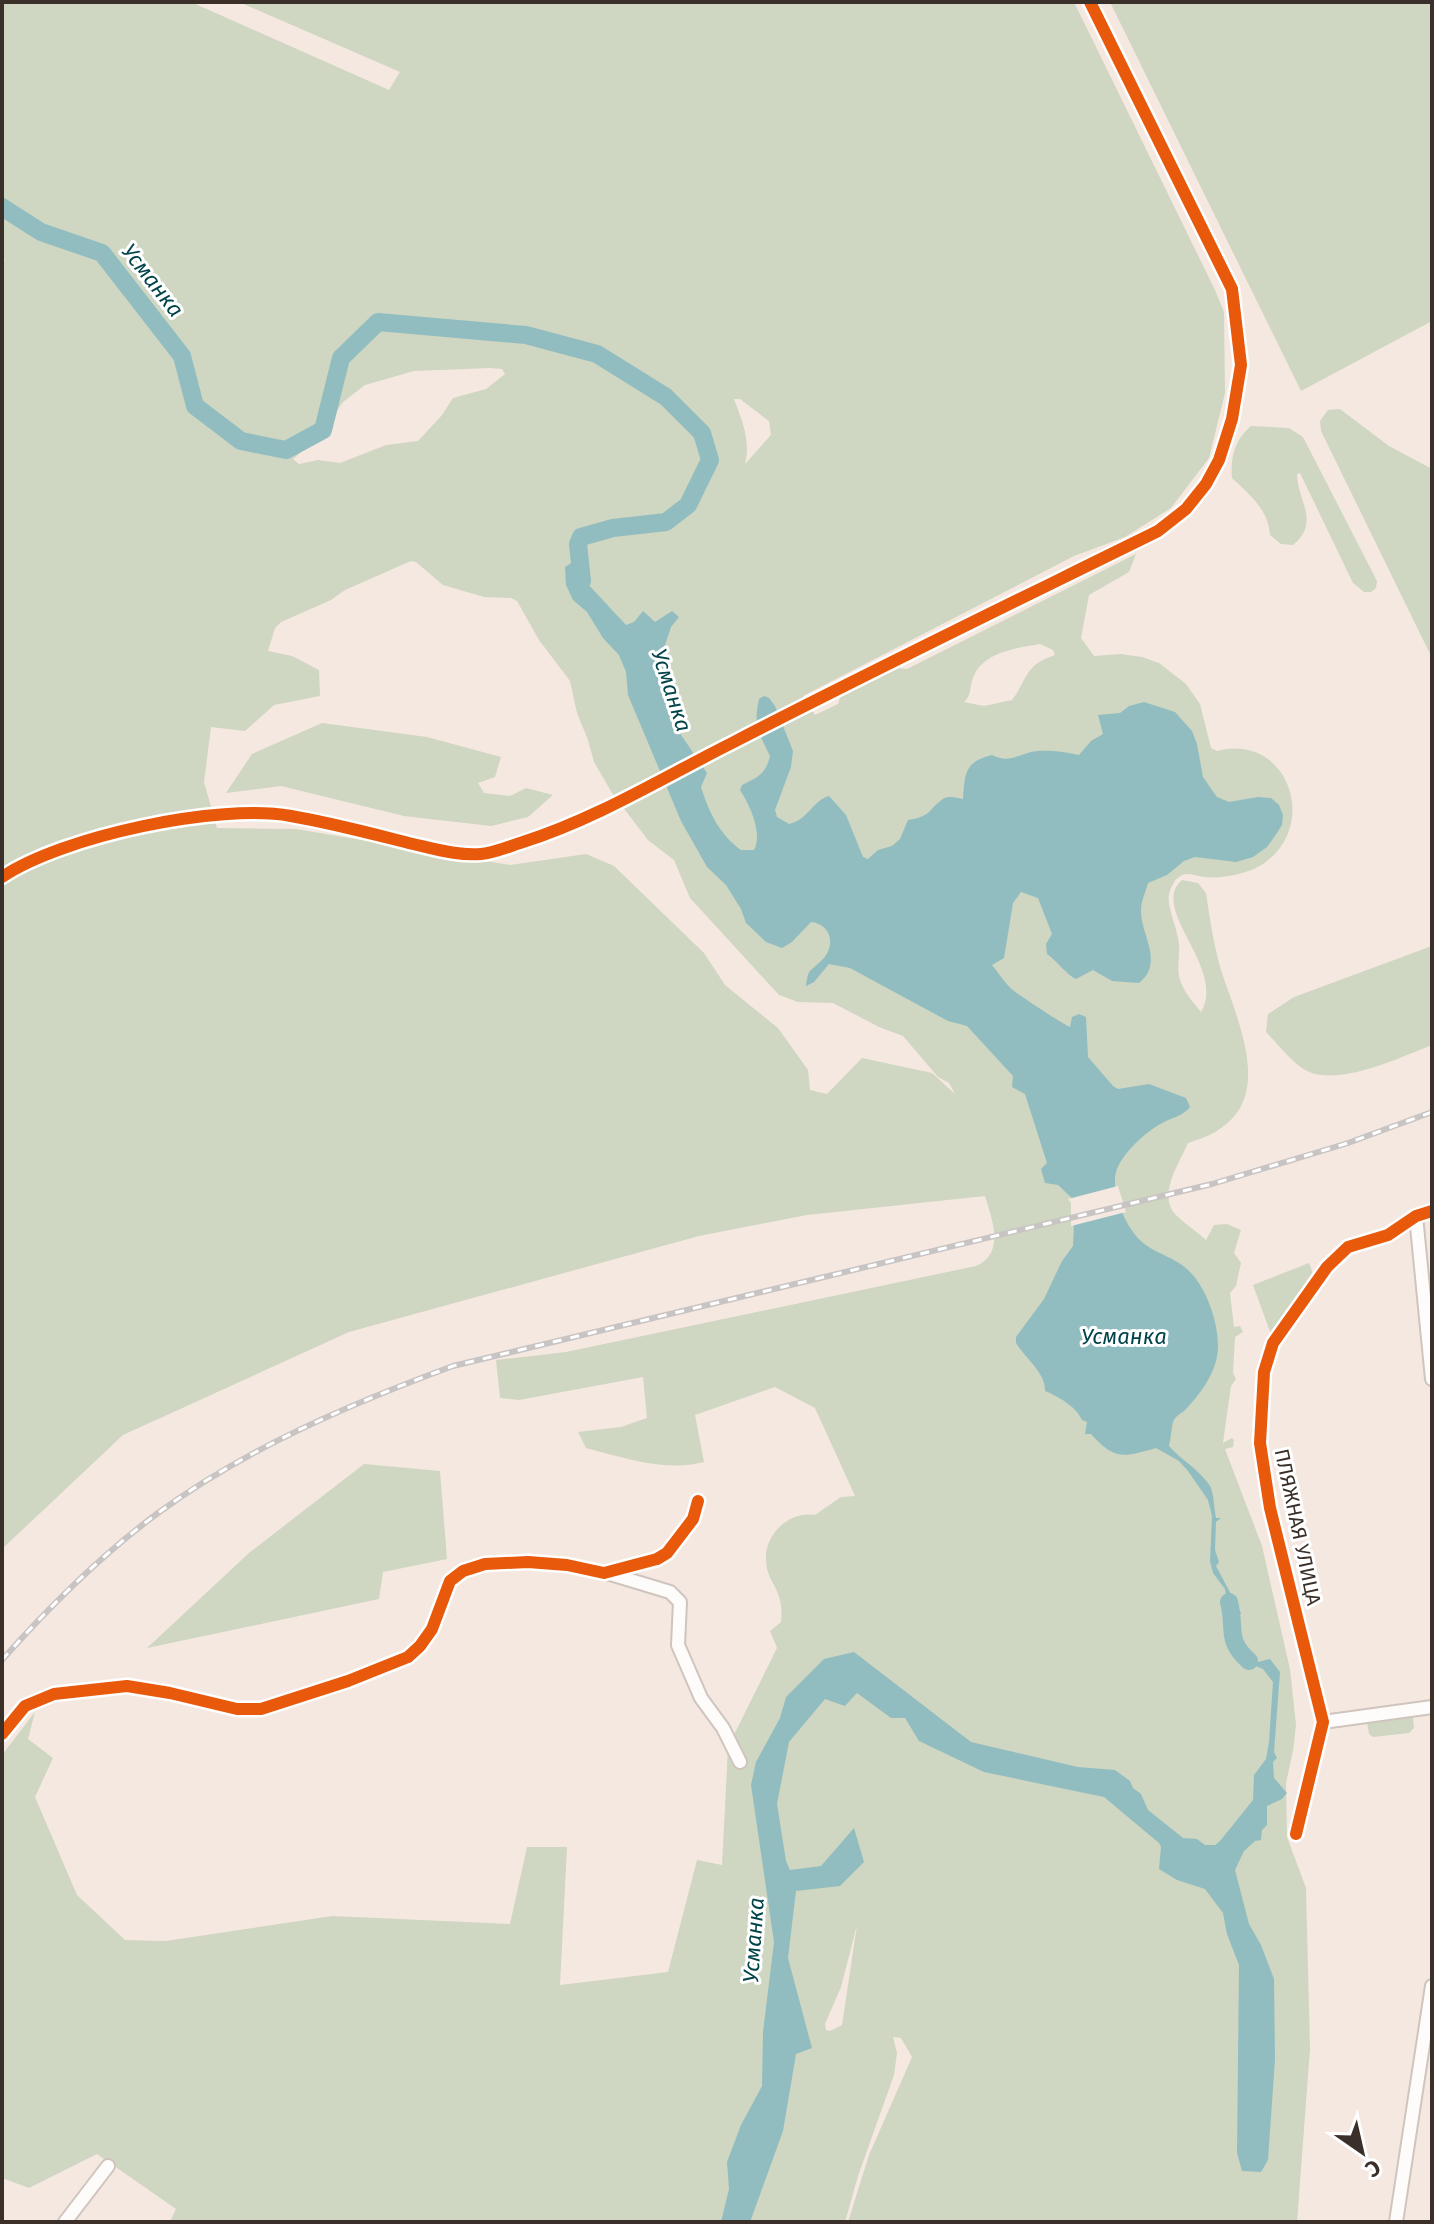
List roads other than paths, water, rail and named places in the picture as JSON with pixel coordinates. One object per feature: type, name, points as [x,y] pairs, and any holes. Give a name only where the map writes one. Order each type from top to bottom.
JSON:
[{"type":"street","points":[[2,877],[35,858],[76,845],[163,822],[219,814],[289,815],[448,851],[482,854],[558,830],[630,795],[812,701],[1158,531],[1186,509],[1206,484],[1219,460],[1232,419],[1241,365],[1232,289],[1090,2]]},
{"type":"street","name":"ПЛЯЖНАЯ УЛИЦА","points":[[1296,1834],[1323,1722],[1270,1508],[1260,1443],[1264,1372],[1273,1343],[1327,1267],[1348,1247],[1388,1235],[1416,1216],[1432,1211]]},
{"type":"street","points":[[1416,1216],[1432,1379]]},
{"type":"street","points":[[604,1573],[657,1559],[667,1553],[693,1519],[698,1501]]},
{"type":"street","points":[[2,1734],[25,1706],[54,1694],[127,1686],[237,1709],[261,1709],[348,1681],[408,1657],[432,1629],[450,1581],[463,1571],[485,1564],[528,1562],[567,1565],[670,1592],[680,1602],[678,1645],[701,1698],[723,1728],[740,1762]]},
{"type":"street","points":[[1323,1722],[1432,1707]]},
{"type":"street","points":[[1396,2222],[1432,1986]]},
{"type":"street","points":[[65,2222],[108,2166]]},
{"type":"water","points":[[582,556],[586,582],[626,625],[634,622],[643,611],[655,622],[672,611],[679,617],[671,627],[664,648],[665,674],[677,729],[707,773],[701,787],[711,814],[721,830],[741,850],[754,850],[757,836],[751,811],[740,790],[742,785],[763,771],[770,756],[757,723],[759,699],[764,696],[775,706],[793,751],[791,767],[775,810],[777,817],[789,824],[795,822],[829,796],[846,815],[863,857],[868,859],[900,839],[908,820],[926,814],[945,798],[963,799],[968,770],[976,761],[992,755],[1007,759],[1037,751],[1079,755],[1091,741],[1103,734],[1098,715],[1120,713],[1129,706],[1144,702],[1175,712],[1192,731],[1203,777],[1217,797],[1229,802],[1271,798],[1279,805],[1283,815],[1282,825],[1267,847],[1253,857],[1236,862],[1195,857],[1148,883],[1141,909],[1151,957],[1147,975],[1139,983],[1112,981],[1093,970],[1076,979],[1069,975],[1047,954],[1046,944],[1052,934],[1038,898],[1021,892],[1013,903],[1004,958],[992,965],[1014,991],[1066,1025],[1070,1027],[1072,1017],[1079,1014],[1086,1017],[1088,1057],[1113,1086],[1118,1089],[1149,1084],[1186,1098],[1190,1107],[1151,1130],[1131,1148],[1117,1169],[1115,1187],[1124,1217],[1134,1234],[1146,1245],[1185,1268],[1197,1280],[1210,1307],[1218,1346],[1215,1364],[1203,1389],[1174,1420],[1169,1446],[1206,1480],[1211,1489],[1216,1518],[1221,1518],[1216,1522],[1215,1550],[1219,1562],[1216,1566],[1241,1613],[1236,1628],[1238,1640],[1258,1662],[1270,1659],[1280,1672],[1274,1752],[1277,1758],[1273,1762],[1274,1778],[1287,1793],[1267,1806],[1267,1825],[1262,1830],[1261,1840],[1255,1841],[1244,1851],[1235,1870],[1249,1924],[1274,1979],[1275,2059],[1268,2160],[1261,2172],[1242,2171],[1237,2153],[1239,1965],[1223,1913],[1205,1889],[1177,1880],[1159,1869],[1159,1843],[1104,1797],[984,1772],[919,1741],[905,1718],[891,1718],[857,1693],[845,1706],[825,1699],[789,1742],[777,1804],[790,1870],[821,1866],[854,1828],[864,1862],[840,1886],[796,1891],[788,1958],[812,2048],[796,2054],[783,2131],[750,2222],[721,2222],[729,2189],[727,2162],[741,2125],[762,2086],[763,2032],[774,1942],[751,1785],[756,1762],[780,1718],[786,1697],[824,1659],[854,1652],[971,1742],[1078,1767],[1115,1770],[1141,1794],[1148,1810],[1183,1838],[1197,1839],[1205,1845],[1215,1845],[1220,1841],[1253,1800],[1254,1775],[1266,1759],[1269,1742],[1273,1682],[1263,1669],[1248,1663],[1237,1652],[1225,1589],[1213,1573],[1210,1561],[1212,1516],[1208,1500],[1188,1471],[1179,1461],[1156,1448],[1128,1455],[1114,1453],[1091,1434],[1085,1434],[1087,1422],[1066,1402],[1045,1391],[1039,1372],[1016,1343],[1016,1337],[1044,1299],[1062,1261],[1073,1246],[1075,1201],[1058,1185],[1045,1183],[1041,1169],[1047,1163],[1025,1094],[1012,1087],[1013,1076],[967,1026],[948,1021],[850,968],[829,964],[814,982],[806,986],[809,972],[824,958],[830,946],[829,935],[823,926],[811,922],[782,948],[766,942],[746,923],[726,885],[707,867],[681,821],[628,695],[626,672],[619,655],[603,638],[587,612],[573,600],[566,585],[565,567]]},
{"type":"waterway","name":"Усманка","points":[[2,207],[41,232],[102,253],[182,356],[195,406],[241,441],[286,450],[323,430],[341,358],[378,322],[526,335],[597,354],[666,397],[702,433],[710,460],[688,505],[666,522],[613,528],[581,537],[578,544],[582,581]]},
{"type":"waterway","name":"Усманка","points":[[1229,1602],[1234,1640],[1249,1661]]},
{"type":"railway","points":[[2,1660],[96,1564],[137,1529],[192,1490],[300,1429],[453,1366],[1212,1184],[1348,1143],[1432,1112]]}]
